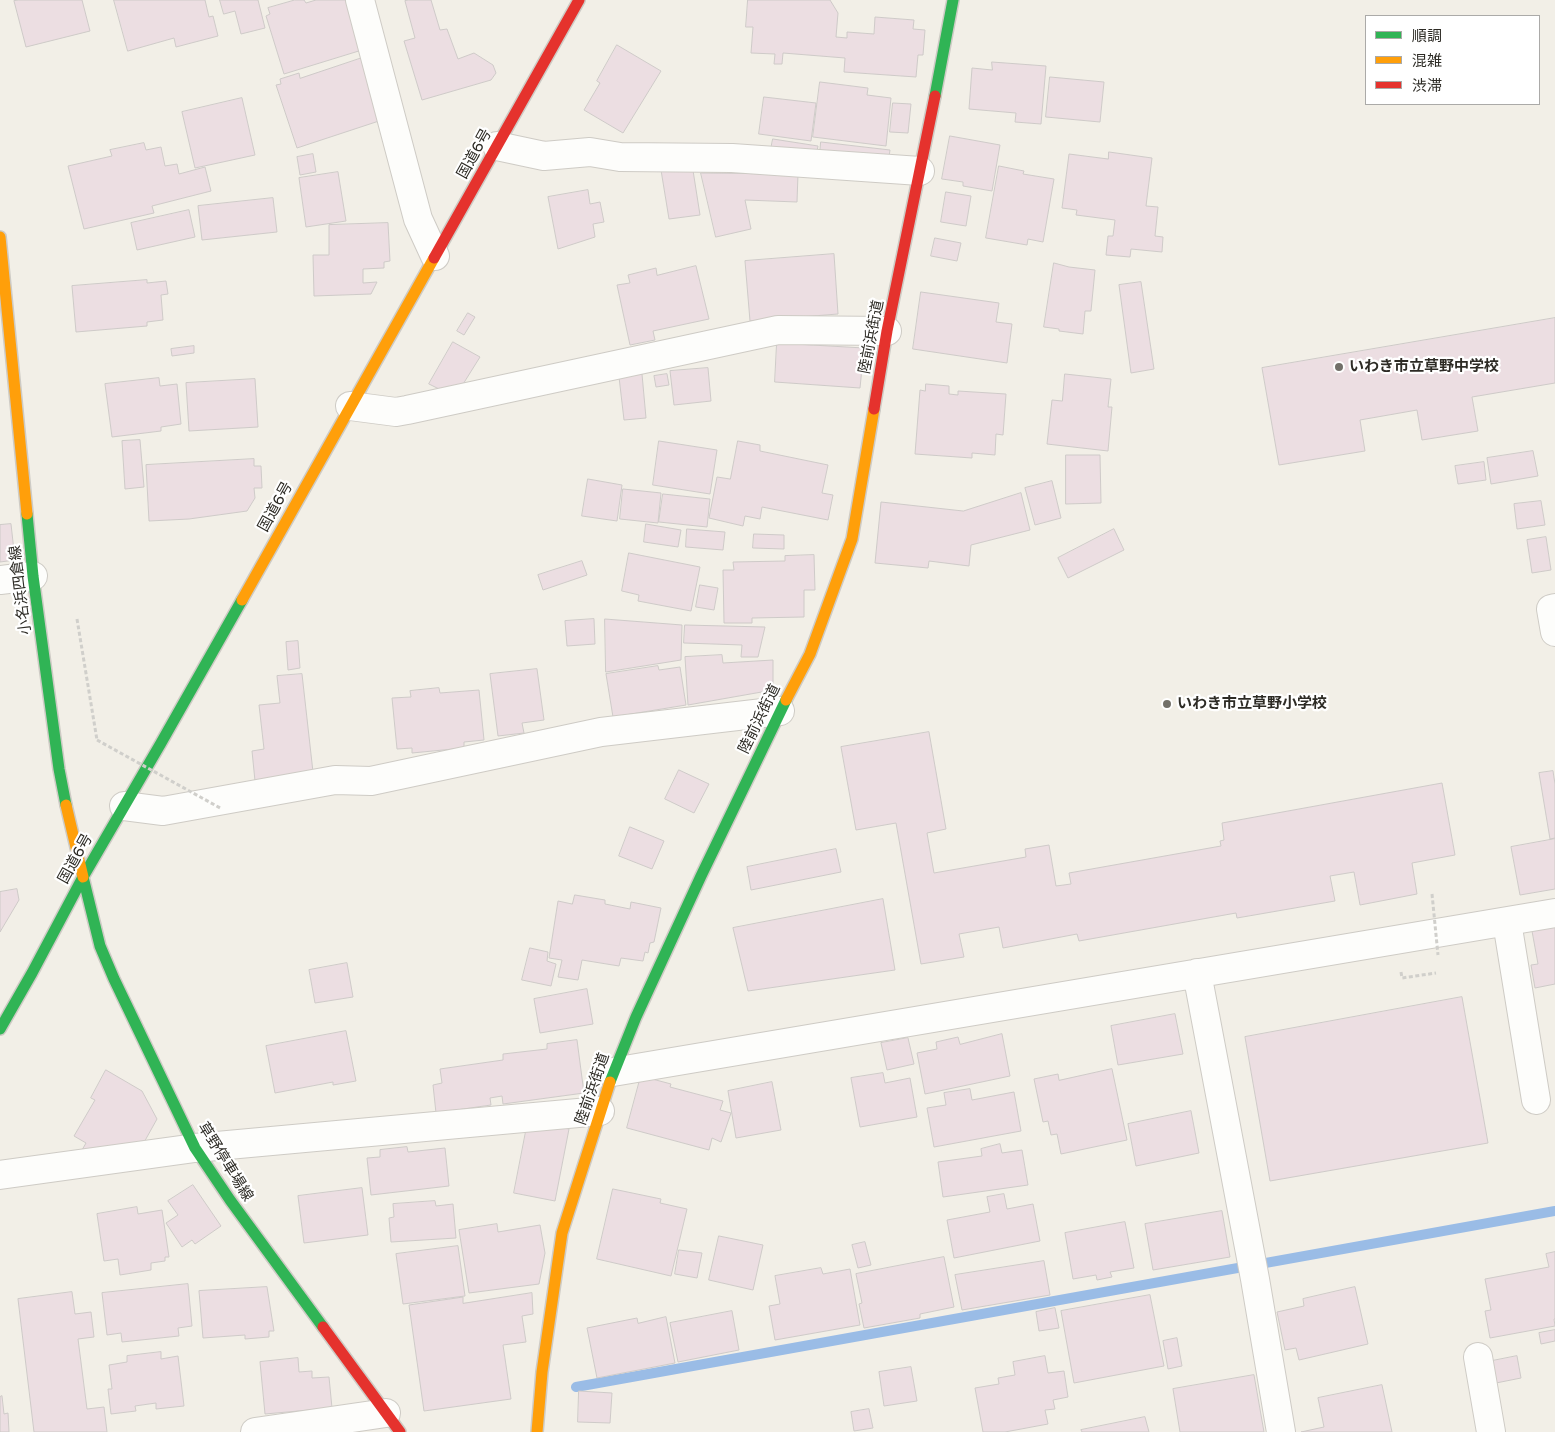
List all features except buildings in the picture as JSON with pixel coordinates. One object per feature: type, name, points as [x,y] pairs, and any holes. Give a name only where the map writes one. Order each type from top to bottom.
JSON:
[{"type":"main road","name":"国道6号","points":[[0,1029],[83,877],[579,0]]},
{"type":"main road","name":"陸前浜街道","points":[[537,1432],[542,1372],[562,1233],[600,1111],[636,1017],[780,711],[810,654],[852,539],[887,331],[953,0]]},
{"type":"main road","name":"小名浜四倉線","points":[[0,237],[33,576],[59,769],[67,812],[83,877]]},
{"type":"main road","name":"草野停車場線","points":[[83,877],[100,946],[107,963],[195,1148],[230,1200],[393,1422]]},
{"type":"street","points":[[360,0],[418,219],[435,256]]},
{"type":"street","points":[[497,146],[544,156],[590,152],[620,157],[732,158],[920,171]]},
{"type":"street","points":[[350,406],[396,412],[778,330],[887,331]]},
{"type":"street","points":[[0,580],[33,576]]},
{"type":"street","points":[[1555,608],[1551,609],[1555,632]]},
{"type":"street","points":[[124,806],[163,811],[335,780],[371,781],[601,732],[780,711]]},
{"type":"street","points":[[614,1072],[1555,914]]},
{"type":"street","points":[[1507,922],[1536,1100]]},
{"type":"street","points":[[1197,973],[1253,1270],[1281,1432]]},
{"type":"street","points":[[0,1175],[195,1148],[600,1111]]},
{"type":"street","points":[[1478,1358],[1491,1432]]},
{"type":"street","points":[[255,1432],[393,1422]]},
{"type":"path","points":[[77,619],[97,740],[222,809]]},
{"type":"path","points":[[1432,894],[1438,955]]},
{"type":"waterway","points":[[576,1387],[1555,1211]]},
{"type":"traffic: fast","points":[[935,96],[953,0]]},
{"type":"traffic: fast","points":[[27,514],[33,576],[59,769],[66,805]]},
{"type":"traffic: fast","points":[[0,1029],[83,877],[242,600]]},
{"type":"traffic: fast","points":[[610,1082],[636,1017],[701,876],[786,700]]},
{"type":"traffic: fast","points":[[83,877],[100,946],[195,1148],[230,1200],[323,1327]]},
{"type":"traffic: slow","points":[[0,237],[27,514]]},
{"type":"traffic: slow","points":[[242,600],[434,258]]},
{"type":"traffic: slow","points":[[786,700],[810,654],[852,539],[874,409]]},
{"type":"traffic: slow","points":[[66,805],[83,877]]},
{"type":"traffic: slow","points":[[537,1432],[542,1372],[562,1233],[610,1082]]},
{"type":"traffic: jam","points":[[434,258],[579,0]]},
{"type":"traffic: jam","points":[[874,409],[887,331],[935,96]]},
{"type":"traffic: jam","points":[[323,1327],[400,1432]]},
{"type":"place","name":"いわき市立草野中学校","points":[[1339,367]]},
{"type":"place","name":"いわき市立草野小学校","points":[[1167,704]]}]
